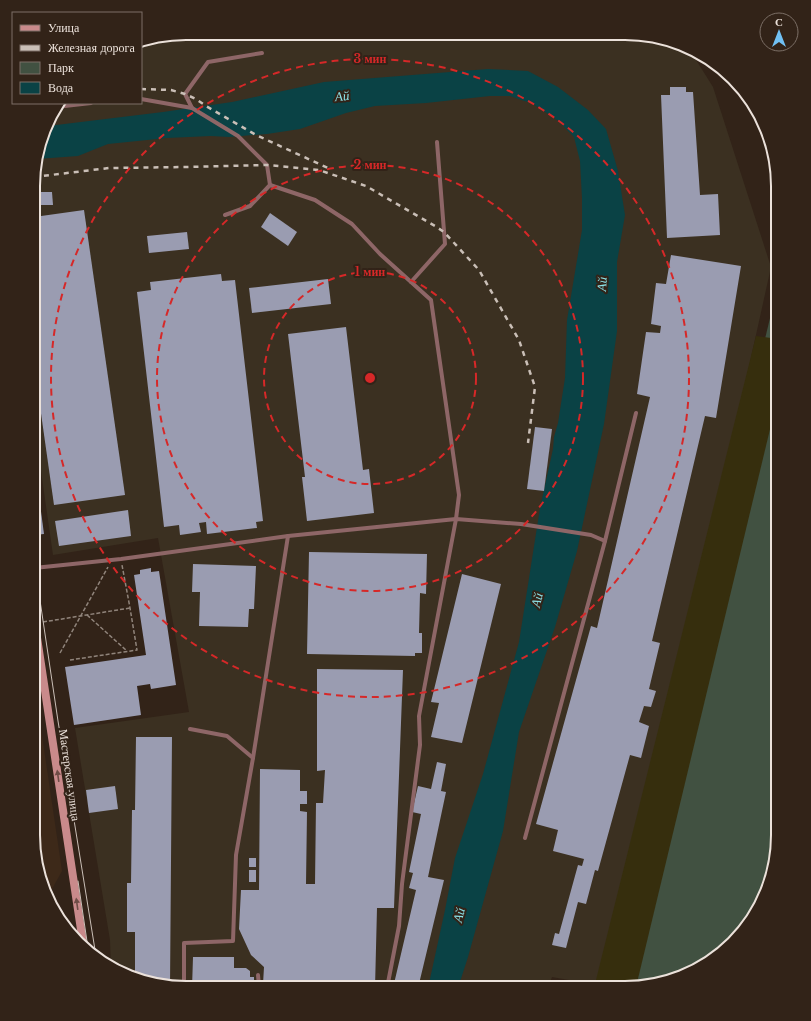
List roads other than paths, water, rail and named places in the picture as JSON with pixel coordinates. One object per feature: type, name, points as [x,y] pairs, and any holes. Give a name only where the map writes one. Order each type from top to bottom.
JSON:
[{"type":"main road","name":"Мастерская улица","points":[[40,655],[82,937]]},
{"type":"lane","points":[[192,108],[185,94],[208,62],[262,53]]},
{"type":"lane","points":[[142,99],[192,108],[238,136],[267,165],[270,185]]},
{"type":"lane","points":[[64,106],[82,104]]},
{"type":"lane","points":[[411,282],[445,244],[437,142]]},
{"type":"lane","points":[[225,215],[250,206],[270,185]]},
{"type":"lane","points":[[270,185],[315,200],[352,224],[380,254],[431,300],[459,495],[456,519],[419,716],[420,745],[402,884],[399,926],[388,981]]},
{"type":"lane","points":[[525,838],[605,541],[636,413]]},
{"type":"lane","points":[[40,567],[121,559],[288,536],[456,519],[522,524],[591,535],[605,541]]},
{"type":"lane","points":[[184,981],[184,943],[233,941],[236,855],[288,536]]},
{"type":"lane","points":[[190,729],[227,736],[253,758]]},
{"type":"lane","points":[[258,975],[259,981]]},
{"type":"water","name":"Ай","points":[[488,69],[528,71],[558,87],[588,110],[606,129],[618,171],[625,215],[617,262],[617,331],[604,424],[577,551],[555,627],[519,732],[503,831],[460,981],[430,981],[455,858],[483,774],[519,642],[540,508],[558,423],[565,378],[567,320],[582,230],[580,161],[574,137],[557,120],[533,104],[510,96],[490,96],[426,103],[375,106],[346,113],[300,129],[267,134],[229,137],[211,136],[167,138],[108,144],[78,156],[43,159],[53,125],[232,102],[324,82]]},
{"type":"tram line","points":[[40,602],[95,949]]},
{"type":"tram line","points":[[78,881],[87,942]]},
{"type":"railway","points":[[142,89],[171,90],[185,94],[256,135],[328,168]]},
{"type":"railway","points":[[40,176],[109,168],[267,165],[319,170],[366,186],[444,232],[479,270],[519,340],[535,387],[528,443]]}]
